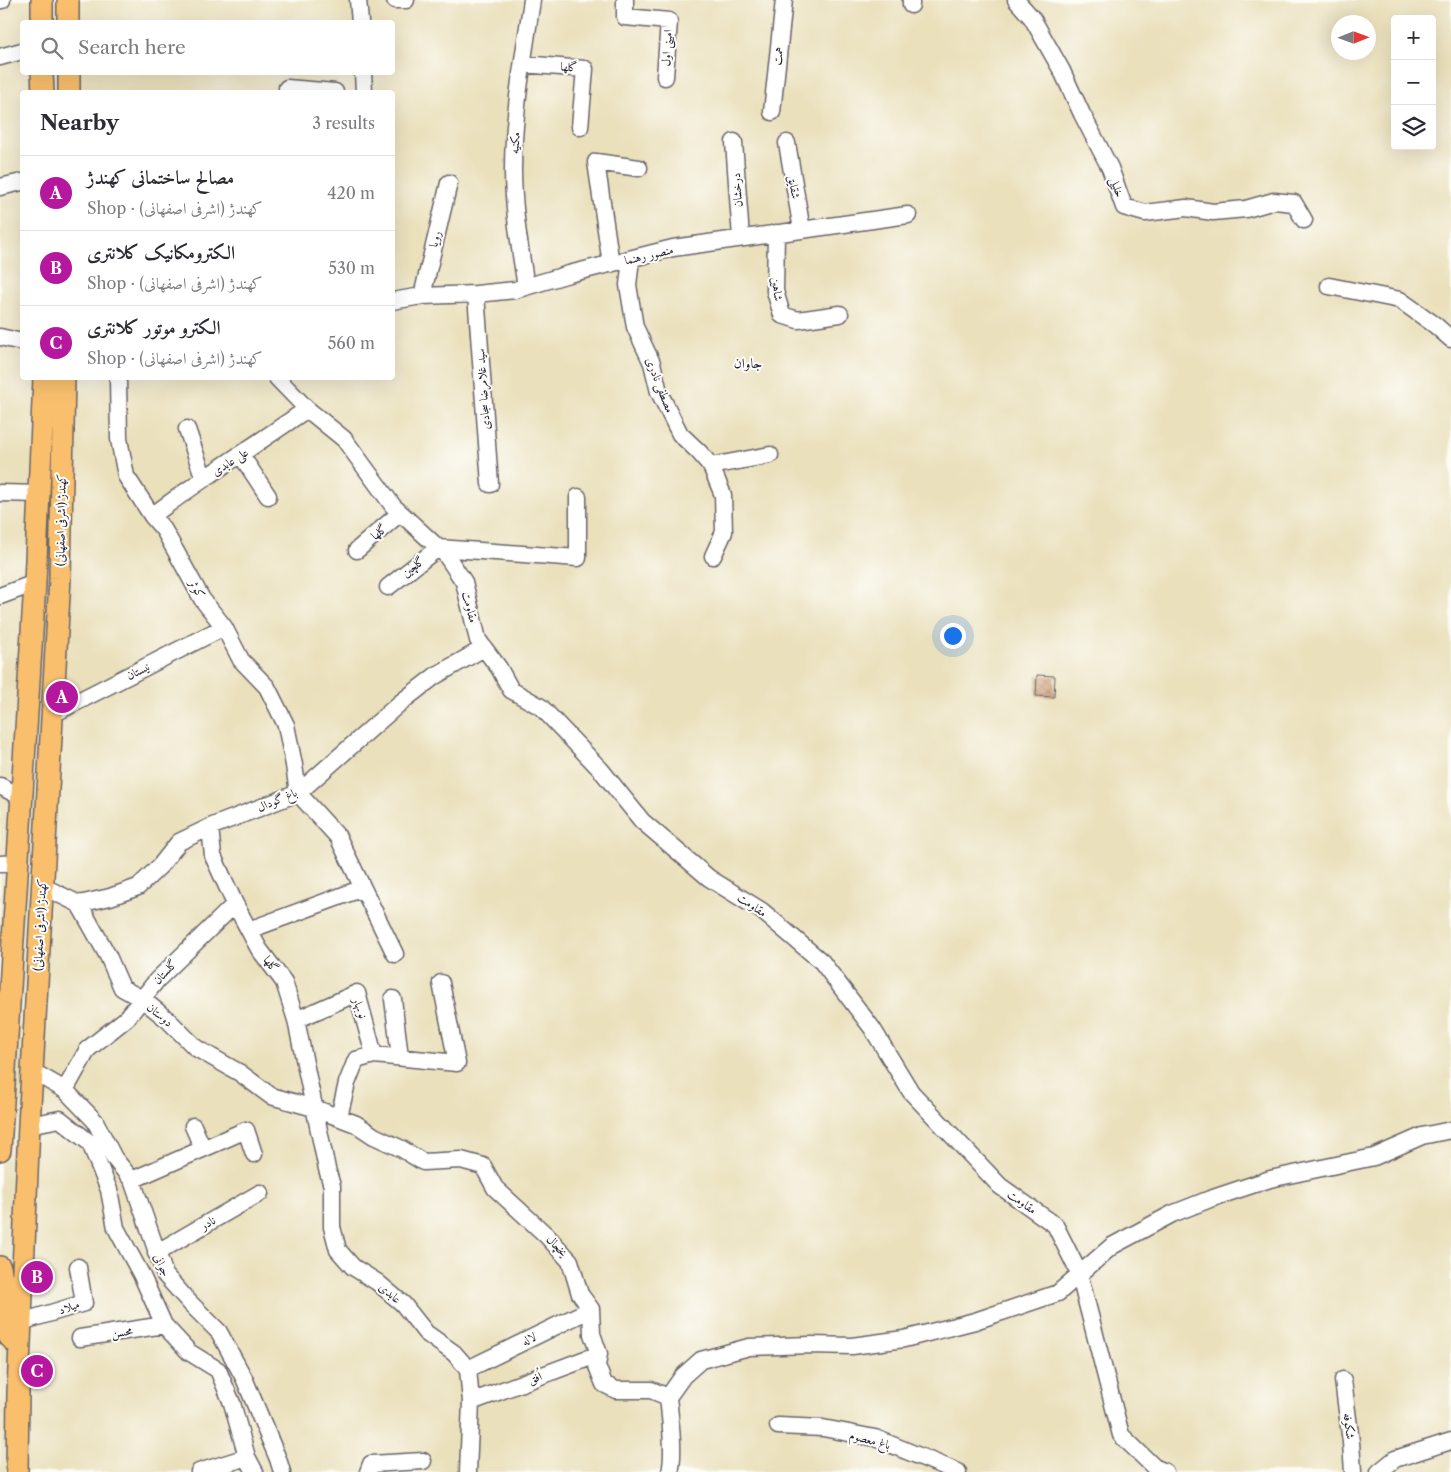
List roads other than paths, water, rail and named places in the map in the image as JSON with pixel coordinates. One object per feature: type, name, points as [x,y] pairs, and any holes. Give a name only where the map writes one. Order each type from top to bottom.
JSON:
[{"type":"main road","points":[[42,0],[42,20]]},
{"type":"main road","points":[[68,0],[68,20]]},
{"type":"main road","points":[[42,75],[42,90]]},
{"type":"main road","points":[[69,75],[69,90]]},
{"type":"main road","name":"کهندژ (اشرفی اصفهانی)","points":[[17,1472],[20,1331],[29,1125],[60,578],[64,380]]},
{"type":"main road","points":[[44,383],[49,399],[51,416],[51,491],[62,491]]},
{"type":"main road","name":"کهندژ (اشرفی اصفهانی)","points":[[0,1150],[9,863],[21,797],[35,583],[44,383]]},
{"type":"main road","points":[[37,545],[52,547],[50,656],[54,669]]},
{"type":"main road","points":[[0,1267],[6,1333],[14,1341],[20,1331]]},
{"type":"main road","points":[[0,1398],[5,1399],[9,1410],[10,1446],[17,1472]]},
{"type":"street","points":[[358,0],[360,20]]},
{"type":"street","points":[[395,0],[406,0]]},
{"type":"street","name":"مکنیه","points":[[526,287],[517,232],[513,170],[518,101],[532,0]]},
{"type":"street","name":"امینی اول","points":[[625,0],[625,17],[669,21],[665,77]]},
{"type":"street","name":"همت","points":[[772,112],[784,0]]},
{"type":"street","name":"خلیلی","points":[[1016,0],[1032,18],[1062,70],[1110,168],[1124,207],[1145,213],[1186,208],[1213,212],[1246,209],[1274,201],[1294,203],[1304,220]]},
{"type":"street","points":[[0,57],[20,52]]},
{"type":"street","name":"گلها","points":[[523,64],[585,68],[580,127]]},
{"type":"street","points":[[363,75],[364,90]]},
{"type":"street","points":[[287,88],[311,90]]},
{"type":"street","name":"درخشان","points":[[734,142],[741,238]]},
{"type":"street","name":"شقایق","points":[[787,143],[802,230]]},
{"type":"street","points":[[611,264],[596,162],[638,168]]},
{"type":"street","points":[[0,187],[20,182]]},
{"type":"street","name":"رویا","points":[[422,296],[449,183]]},
{"type":"street","name":"منصور رهنما","points":[[395,300],[422,296],[515,290],[674,248],[908,215]]},
{"type":"street","name":"شاهین","points":[[776,233],[774,260],[775,291],[782,315],[798,320],[840,314]]},
{"type":"street","name":"مصطفی نادری","points":[[631,259],[628,285],[635,327],[652,363],[659,392],[680,434],[711,466],[723,495],[724,532],[713,556]]},
{"type":"street","points":[[1328,286],[1400,300],[1451,339]]},
{"type":"street","name":"سید غلامرضا سجادی","points":[[476,294],[490,484]]},
{"type":"street","points":[[0,337],[20,342]]},
{"type":"street","name":"کوثر","points":[[118,380],[119,439],[126,476],[152,516],[164,530],[202,598],[224,627],[241,660],[267,687],[286,724],[298,793]]},
{"type":"street","name":"مقاومت","points":[[278,380],[307,409],[344,439],[393,506],[446,555],[464,582],[478,640],[499,668],[511,690],[541,706],[601,770],[642,821],[709,878],[762,911],[822,962],[872,1028],[911,1092],[1000,1186],[1055,1225],[1079,1273],[1121,1435],[1154,1467],[1165,1472]]},
{"type":"street","name":"علی عابدی","points":[[152,516],[307,409]]},
{"type":"street","points":[[187,429],[204,479]]},
{"type":"street","points":[[241,455],[268,496]]},
{"type":"street","points":[[711,466],[770,455]]},
{"type":"street","points":[[0,492],[39,494]]},
{"type":"street","points":[[438,548],[578,558],[578,497]]},
{"type":"street","name":"گلها","points":[[357,550],[400,513]]},
{"type":"street","name":"گلچین","points":[[388,586],[438,548]]},
{"type":"street","points":[[0,596],[35,583]]},
{"type":"street","name":"نیستان","points":[[51,714],[224,627]]},
{"type":"street","name":"باغ گودال","points":[[79,904],[110,897],[138,887],[160,866],[178,842],[210,827],[298,793],[400,703],[435,676],[484,648]]},
{"type":"street","points":[[0,786],[21,797]]},
{"type":"street","points":[[298,793],[338,837],[395,954]]},
{"type":"street","name":"گلها","points":[[210,827],[213,856],[235,904],[260,949],[284,982],[296,1020],[314,1108]]},
{"type":"street","points":[[42,886],[79,904]]},
{"type":"street","points":[[249,930],[363,888]]},
{"type":"street","name":"دوستان","points":[[79,904],[108,956],[122,988],[142,999],[168,1020],[196,1048],[240,1073],[271,1096],[314,1108]]},
{"type":"street","name":"گلستان","points":[[65,1090],[88,1049],[127,1018],[156,980],[235,904]]},
{"type":"street","points":[[339,1118],[346,1083],[356,1060],[374,1055],[456,1063],[441,984]]},
{"type":"street","name":"نوبهار","points":[[296,1020],[357,993],[374,1055]]},
{"type":"street","points":[[393,999],[400,1057]]},
{"type":"street","name":"جوانی","points":[[32,1071],[65,1090],[95,1121],[114,1158],[132,1180],[165,1275],[219,1332],[244,1378],[282,1472]]},
{"type":"street","name":"یخچال","points":[[314,1108],[356,1124],[374,1136],[402,1149],[423,1162],[461,1160],[483,1166],[495,1188],[570,1260],[580,1294],[591,1309],[592,1334],[599,1354],[598,1366],[604,1384],[616,1390],[651,1390],[668,1397]]},
{"type":"street","name":"عابدی","points":[[314,1108],[332,1186],[332,1227],[338,1250],[353,1267],[378,1282],[403,1304],[426,1332],[454,1353],[468,1369]]},
{"type":"street","name":"جوانی","points":[[29,1125],[60,1119],[90,1143],[110,1190],[116,1228],[141,1274],[164,1325],[189,1352],[218,1370],[232,1403],[248,1457],[255,1472]]},
{"type":"street","points":[[193,1126],[203,1149]]},
{"type":"street","points":[[132,1180],[246,1130],[254,1154]]},
{"type":"street","points":[[670,1472],[671,1435],[668,1397],[683,1376],[701,1360],[749,1347],[852,1346],[904,1339],[975,1321],[1058,1292],[1112,1246],[1172,1214],[1270,1179],[1374,1157],[1422,1136],[1451,1130]]},
{"type":"street","name":"نادر","points":[[156,1253],[260,1192]]},
{"type":"street","name":"میلاد","points":[[20,1331],[84,1303],[78,1267]]},
{"type":"street","name":"لاله","points":[[468,1369],[591,1309]]},
{"type":"street","name":"محسن","points":[[80,1338],[164,1325]]},
{"type":"street","name":"اُفق","points":[[471,1402],[599,1354]]},
{"type":"street","points":[[468,1369],[471,1402],[468,1472]]},
{"type":"street","name":"شکوفه","points":[[1343,1380],[1353,1472]]},
{"type":"street","name":"باغ معصوم","points":[[778,1426],[823,1428],[876,1438],[958,1472]]},
{"type":"street","points":[[1379,1472],[1398,1466],[1451,1441]]},
{"type":"street","points":[[199,1472],[248,1457]]},
{"type":"street","points":[[368,1472],[371,1464],[423,1461]]},
{"type":"place","name":"مصالح ساختمانی کهندژ","points":[[62,697]]},
{"type":"place","name":"الکترومکانیک کلانتری","points":[[37,1277]]},
{"type":"place","name":"الکترو موتور کلانتری","points":[[37,1371]]},
{"type":"district","name":"جاوان","points":[[748,363]]}]
